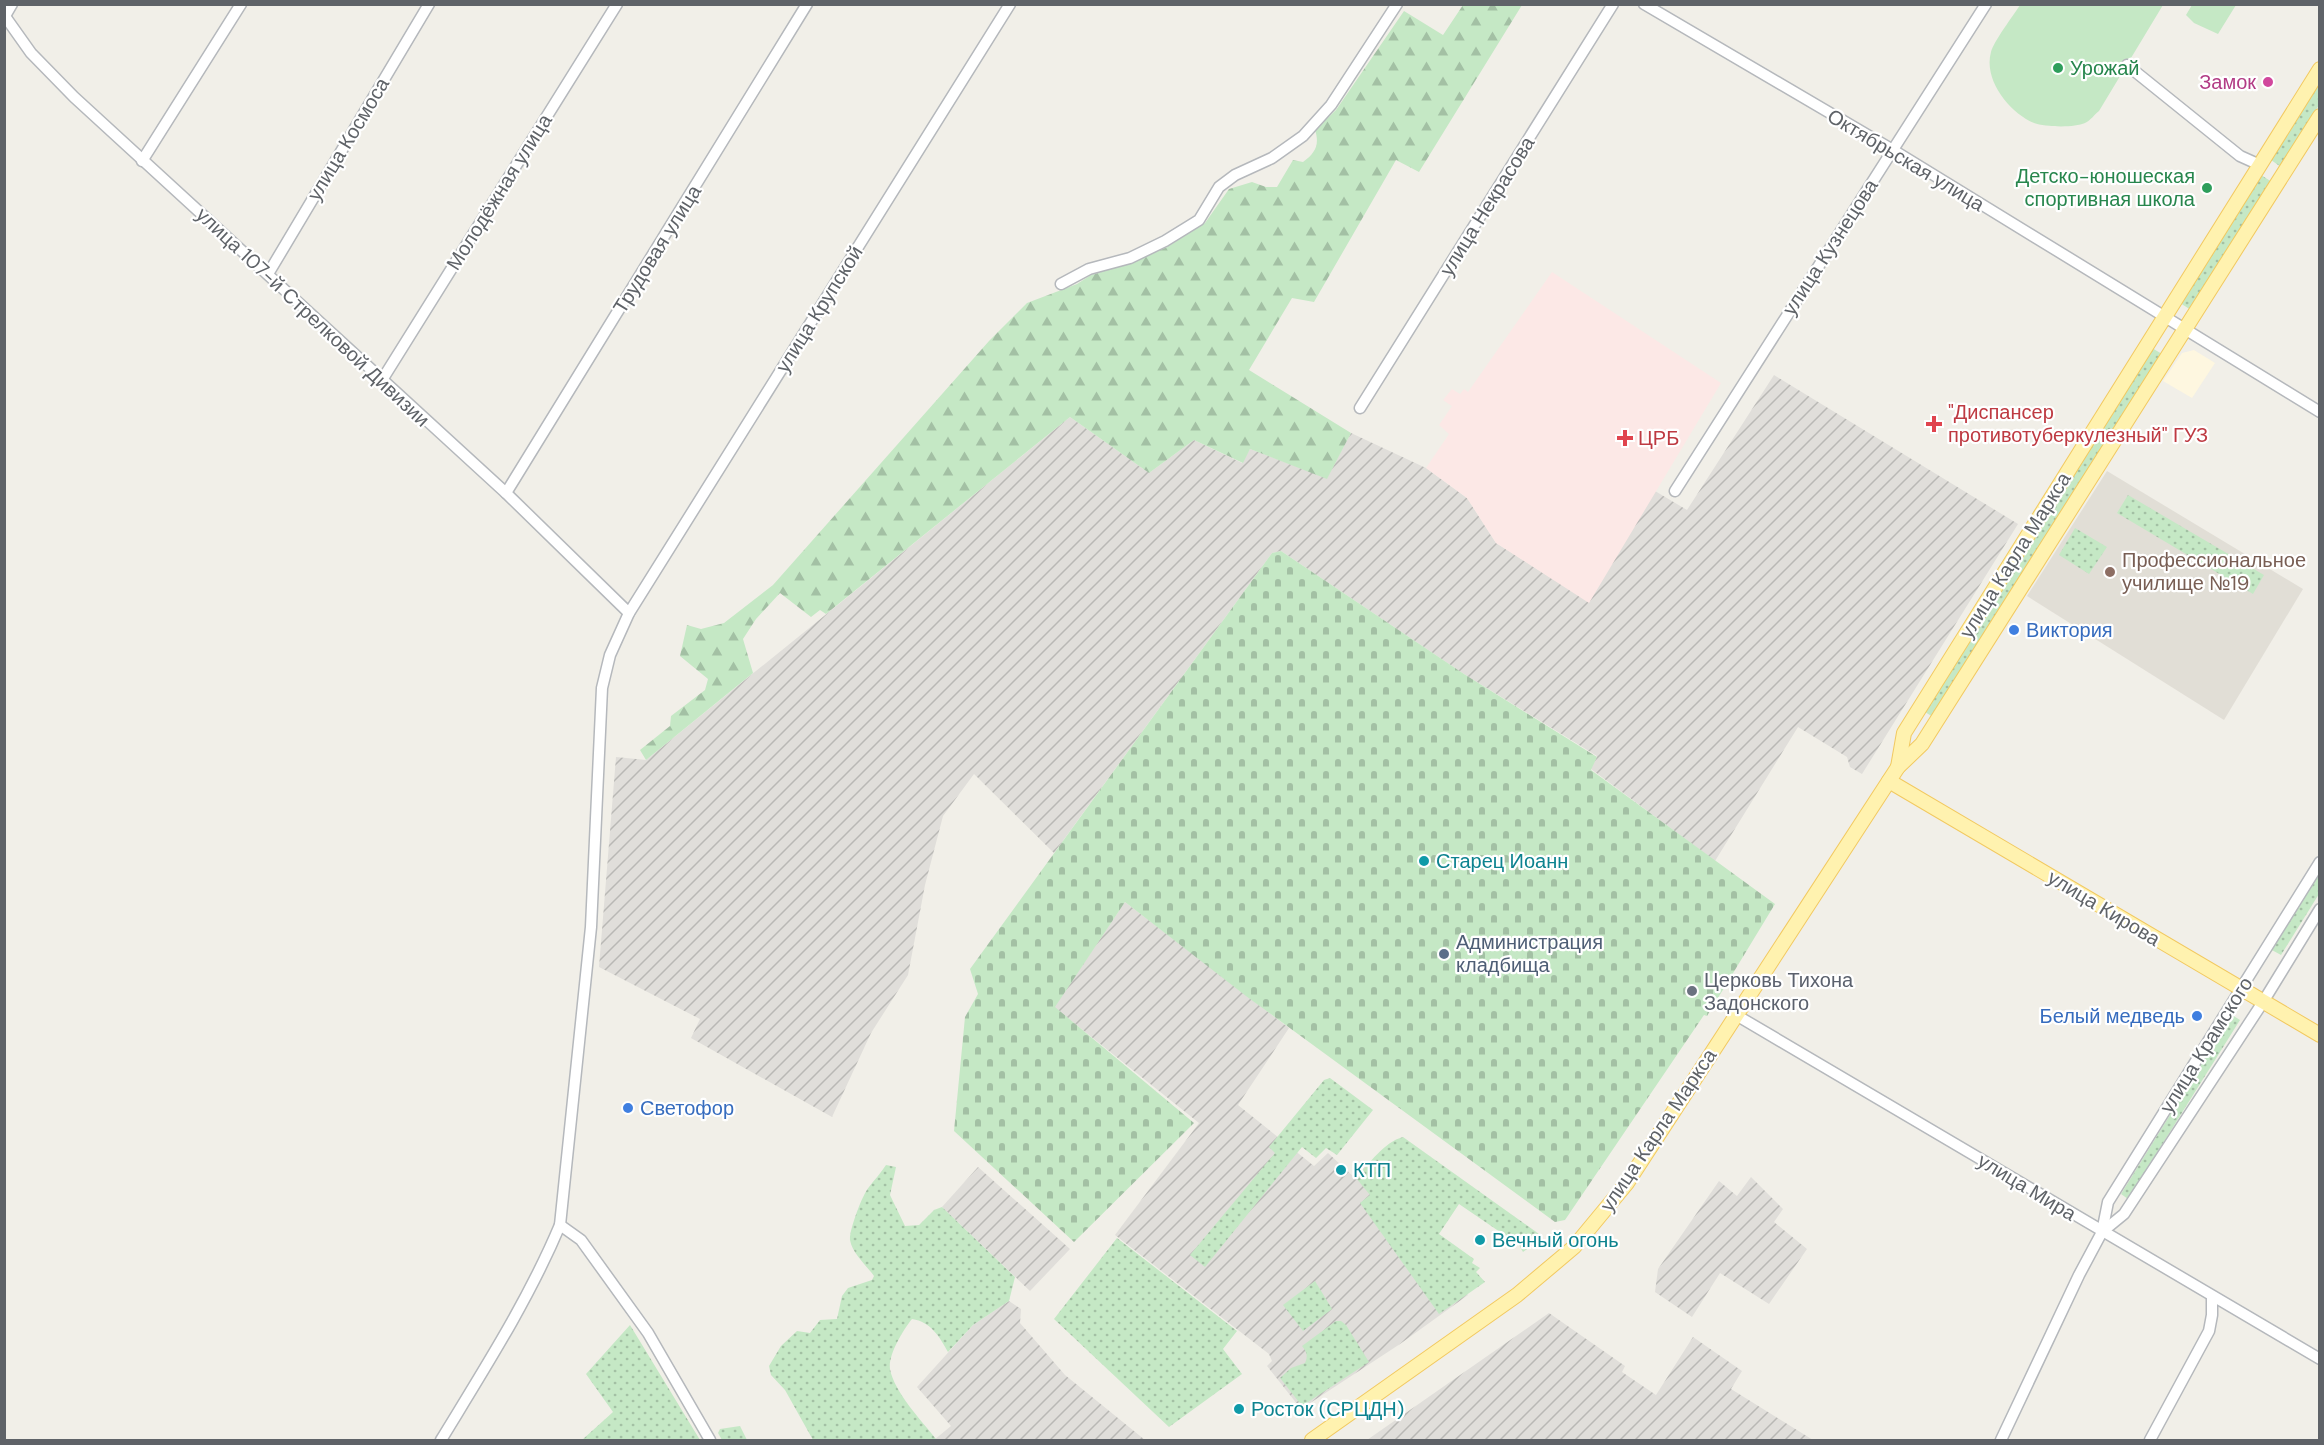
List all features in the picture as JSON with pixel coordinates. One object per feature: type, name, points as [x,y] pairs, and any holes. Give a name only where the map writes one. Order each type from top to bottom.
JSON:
[{"type":"main road","name":"улица Карла Маркса","points":[[1898,767],[1904,733],[2319,69]]},
{"type":"main road","name":"улица Карла Маркса","points":[[1312,1440],[1517,1295],[1574,1247],[1627,1182],[1898,767],[1922,744],[2319,116]]},
{"type":"main road","points":[[2260,165],[2281,177]]},
{"type":"main road","name":"улица Кирова","points":[[1889,781],[2319,1035]]},
{"type":"street","points":[[5,15],[12,4]]},
{"type":"street","points":[[142,161],[240,4]]},
{"type":"street","name":"улица Космоса","points":[[268,273],[429,4]]},
{"type":"street","name":"Молодёжная улица","points":[[382,380],[616,4]]},
{"type":"street","name":"Трудовая улица","points":[[506,493],[807,4]]},
{"type":"street","name":"улица Крупской","points":[[441,1440],[533,1285],[560,1225],[591,927],[602,688],[610,655],[628,613],[1010,4]]},
{"type":"street","points":[[1061,284],[1089,269],[1130,258],[1165,241],[1199,220],[1219,187],[1235,175],[1272,158],[1303,136],[1331,105],[1397,4]]},
{"type":"street","name":"улица Некрасова","points":[[1359,408],[1614,4]]},
{"type":"street","name":"Октябрьская улица","points":[[1644,4],[1893,150],[2319,412]]},
{"type":"street","name":"улица Кузнецова","points":[[1675,491],[1986,4]]},
{"type":"street","name":"улица 107-й Стрелковой Дивизии","points":[[5,15],[32,53],[74,97],[506,493],[628,613]]},
{"type":"street","points":[[2127,65],[2240,156],[2260,165]]},
{"type":"street","name":"улица Крамского","points":[[2001,1440],[2079,1275],[2102,1232],[2108,1202],[2319,862]]},
{"type":"street","name":"улица Крамского","points":[[2102,1232],[2124,1214],[2263,1002],[2319,909]]},
{"type":"street","name":"улица Мира","points":[[1736,1015],[2319,1359]]},
{"type":"street","points":[[560,1225],[581,1240],[648,1334],[710,1440]]},
{"type":"street","points":[[2150,1440],[2209,1331],[2212,1297]]},
{"type":"shaded area","points":[[1552,272],[1721,383],[1589,603],[1496,543],[1467,498],[1426,468],[1449,434],[1439,425],[1452,406],[1443,400],[1452,389],[1460,394],[1464,389],[1468,392]]},
{"type":"shaded area","points":[[2194,350],[2215,363],[2192,398],[2163,381],[2182,353]]},
{"type":"shaded area","points":[[1774,375],[2018,524],[1862,774],[1850,767],[1847,757],[1798,727],[1715,861],[1591,769],[1597,756],[1464,674],[1281,551],[1272,553],[1054,853],[974,774],[943,816],[925,885],[908,975],[871,1033],[832,1117],[691,1038],[700,1019],[599,967],[616,757],[646,760],[1070,417],[1149,473],[1194,440],[1242,463],[1250,449],[1327,478],[1351,433],[1426,468],[1467,498],[1496,543],[1589,602],[1655,491],[1687,510]]},
{"type":"shaded area","points":[[2107,471],[2303,589],[2224,720],[2027,596]]},
{"type":"shaded area","points":[[1125,902],[1289,1028],[1238,1105],[1314,1166],[1328,1153],[1354,1177],[1369,1162],[1468,1295],[1400,1344],[1301,1409],[1267,1366],[1272,1361],[1269,1354],[1115,1235],[1199,1123],[1054,1007]]},
{"type":"shaded area","points":[[978,1167],[1070,1249],[1030,1291],[942,1207]]},
{"type":"shaded area","points":[[1751,1177],[1783,1209],[1774,1222],[1807,1249],[1769,1304],[1720,1273],[1692,1317],[1655,1292],[1658,1269],[1719,1181],[1737,1196]]},
{"type":"shaded area","points":[[1009,1301],[1021,1309],[1020,1323],[1065,1375],[1145,1440],[934,1440],[951,1426],[917,1387],[973,1325]]},
{"type":"shaded area","points":[[1549,1313],[1625,1366],[1622,1372],[1656,1395],[1693,1337],[1742,1371],[1731,1389],[1813,1440],[1367,1440]]},
{"type":"green space","points":[[1463,5],[1522,5],[1419,172],[1396,160],[1314,302],[1292,298],[1249,370],[1351,433],[1327,479],[1250,449],[1243,463],[1194,440],[1149,473],[1070,417],[826,614],[820,610],[811,617],[780,593],[756,619],[743,639],[753,673],[646,760],[640,750],[670,726],[671,716],[705,690],[708,679],[680,656],[687,625],[701,629],[724,623],[773,585],[989,341],[1027,303],[1077,284],[1091,275],[1131,263],[1167,247],[1205,223],[1229,189],[1252,182],[1266,187],[1277,187],[1293,160],[1303,162],[1311,155],[1317,144],[1315,130],[1336,110],[1404,11],[1443,35]]},
{"type":"green space","name":"Урожай","points":[[2020,5],[2163,5],[2099,111],[2085,123],[2060,126],[2034,123],[2016,112],[2000,94],[1991,74],[1990,63],[1993,47]]},
{"type":"green space","points":[[2192,5],[2236,5],[2218,34],[2194,23],[2186,15]]},
{"type":"green space","points":[[2319,82],[2319,105],[2281,167],[2271,160]]},
{"type":"green space","points":[[2261,175],[2272,182],[2191,310],[2180,303]]},
{"type":"green space","points":[[2152,348],[2162,354],[1933,717],[1925,712]]},
{"type":"green space","points":[[2128,495],[2264,575],[2253,594],[2117,513]]},
{"type":"green space","points":[[2075,528],[2107,547],[2089,574],[2059,555]]},
{"type":"green space","points":[[1281,551],[1464,674],[1597,757],[1591,770],[1775,904],[1707,1016],[1704,1015],[1565,1220],[1555,1222],[1246,996],[1125,902],[1055,1007],[1194,1123],[1074,1242],[954,1131],[965,1017],[978,994],[970,969],[1272,553]]},
{"type":"green space","points":[[2319,870],[2319,894],[2281,955],[2270,949]]},
{"type":"green space","points":[[2232,1015],[2240,1020],[2128,1199],[2121,1194]]},
{"type":"green space","points":[[1330,1078],[1373,1110],[1337,1155],[1326,1148],[1316,1158],[1302,1147],[1205,1267],[1190,1255],[1275,1153],[1269,1147],[1324,1080]]},
{"type":"green space","points":[[1403,1137],[1539,1234],[1539,1240],[1523,1252],[1519,1245],[1459,1204],[1439,1234],[1474,1259],[1472,1263],[1480,1268],[1476,1272],[1485,1282],[1439,1314],[1360,1203],[1370,1195],[1356,1178],[1383,1148]]},
{"type":"green space","points":[[886,1165],[896,1167],[890,1195],[905,1226],[919,1225],[934,1210],[942,1207],[1015,1277],[1009,1301],[973,1325],[948,1352],[938,1335],[924,1323],[912,1319],[904,1329],[891,1357],[890,1369],[897,1387],[909,1406],[936,1439],[813,1440],[785,1390],[771,1375],[769,1366],[781,1346],[797,1331],[810,1333],[820,1320],[837,1319],[842,1296],[848,1288],[872,1280],[874,1276],[851,1245],[850,1235],[863,1197]]},
{"type":"green space","points":[[1117,1238],[1237,1331],[1223,1349],[1242,1374],[1169,1427],[1054,1319]]},
{"type":"green space","points":[[1315,1281],[1332,1309],[1303,1331],[1283,1305]]},
{"type":"green space","points":[[1336,1321],[1341,1321],[1346,1325],[1369,1362],[1302,1406],[1280,1378],[1291,1368],[1305,1363],[1306,1354],[1302,1346]]},
{"type":"green space","points":[[630,1325],[700,1440],[582,1440],[613,1412],[586,1374]]},
{"type":"green space","points":[[740,1426],[747,1440],[722,1440],[718,1433],[720,1429]]},
{"type":"place","name":"Урожай","points":[[2058,68]]},
{"type":"place","name":"Замок","points":[[2268,82]]},
{"type":"place","name":"Детско-юношеская спортивная школа","points":[[2207,188]]},
{"type":"place","name":"\"Диспансер противотуберкулезный\" ГУЗ","points":[[1934,424]]},
{"type":"place","name":"ЦРБ","points":[[1625,438]]},
{"type":"place","name":"Профессиональное училище №19","points":[[2110,572]]},
{"type":"place","name":"Виктория","points":[[2014,630]]},
{"type":"place","name":"Старец Иоанн","points":[[1424,861]]},
{"type":"place","name":"Администрация кладбища","points":[[1444,954]]},
{"type":"place","name":"Церковь Тихона Задонского","points":[[1692,991]]},
{"type":"place","name":"Белый медведь","points":[[2197,1016]]},
{"type":"place","name":"Светофор","points":[[628,1108]]},
{"type":"place","name":"КТП","points":[[1341,1170]]},
{"type":"place","name":"Вечный огонь","points":[[1480,1240]]},
{"type":"place","name":"Росток (СРЦДН)","points":[[1239,1409]]}]
